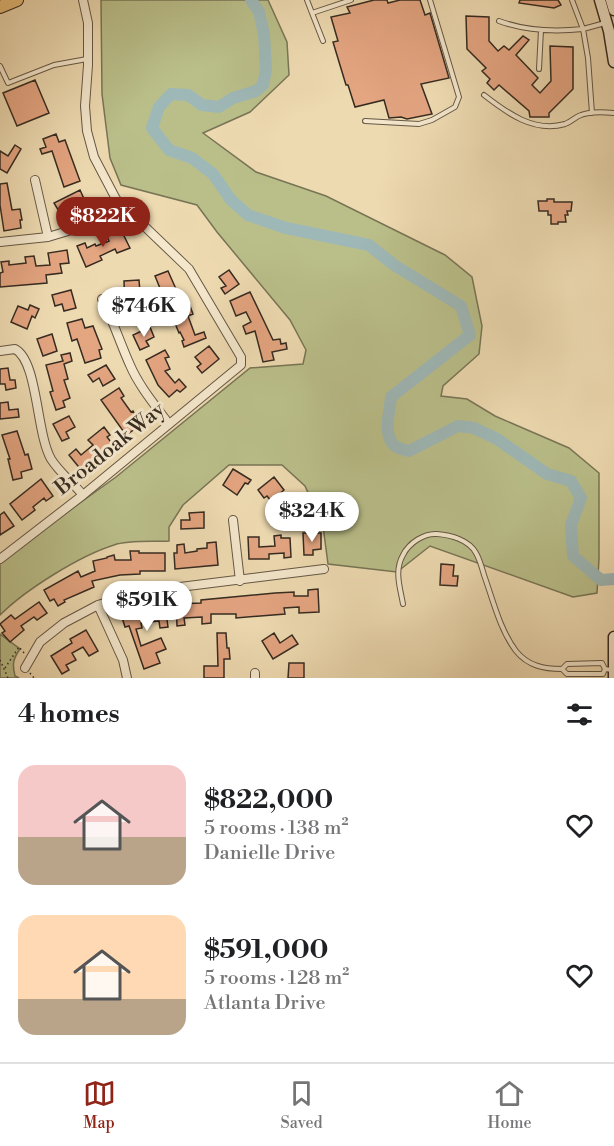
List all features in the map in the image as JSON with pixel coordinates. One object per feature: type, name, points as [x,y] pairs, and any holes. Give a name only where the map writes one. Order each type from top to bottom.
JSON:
[{"type":"main road","points":[[0,7],[17,0]]},
{"type":"main road","points":[[600,0],[610,24],[614,62]]},
{"type":"main road","points":[[610,24],[614,11],[611,0]]},
{"type":"main road","points":[[614,637],[611,669],[614,678]]},
{"type":"street","points":[[0,242],[48,237],[78,228],[116,199],[94,158],[87,131],[85,106],[88,23],[83,0]]},
{"type":"street","points":[[34,180],[48,237]]},
{"type":"street","name":"Broadoak Way","points":[[0,559],[83,495],[240,365],[241,357],[189,269],[116,199]]},
{"type":"street","points":[[102,299],[130,366],[169,424]]},
{"type":"street","points":[[0,351],[15,349],[25,356],[39,421],[51,459],[83,495]]},
{"type":"street","points":[[233,520],[240,581]]},
{"type":"street","points":[[24,668],[40,642],[64,623],[98,605],[140,592],[324,569]]},
{"type":"street","points":[[98,605],[123,660],[127,678]]},
{"type":"lane","points":[[307,0],[322,41]]},
{"type":"lane","points":[[312,13],[351,0]]},
{"type":"lane","points":[[365,121],[419,124],[432,120],[455,107],[459,97],[430,0]]},
{"type":"lane","points":[[572,0],[583,29],[588,58],[592,112]]},
{"type":"lane","points":[[499,21],[519,28],[541,30],[583,29],[610,24]]},
{"type":"lane","points":[[539,69],[541,30]]},
{"type":"lane","points":[[0,66],[8,83],[54,65],[88,58]]},
{"type":"lane","points":[[0,81],[6,79]]},
{"type":"lane","points":[[484,95],[505,111],[527,123],[562,125],[592,112],[614,113]]},
{"type":"lane","points":[[403,604],[398,567],[409,547],[418,539],[431,534],[447,535],[464,541],[476,552],[506,635],[518,653],[533,665],[544,669],[562,669],[567,664],[602,663],[611,669],[603,674],[567,674],[562,669]]},
{"type":"lane","points":[[581,674],[582,664]]},
{"type":"path","points":[[5,668],[19,647],[29,659]]},
{"type":"path","points":[[0,660],[8,678]]},
{"type":"green space","points":[[101,0],[268,0],[287,42],[289,75],[250,112],[203,133],[256,172],[326,196],[445,255],[472,277],[482,326],[479,354],[443,386],[441,396],[467,399],[495,416],[569,448],[599,473],[597,593],[573,597],[430,546],[397,572],[328,564],[323,526],[305,486],[282,465],[229,465],[183,505],[169,527],[169,541],[126,542],[100,550],[53,575],[23,595],[0,615],[0,560],[116,477],[250,368],[303,364],[306,350],[290,320],[197,205],[121,185],[110,158],[102,94]]},
{"type":"green space","points":[[0,634],[20,649],[13,665],[15,676],[19,678],[0,678]]},
{"type":"building","points":[[374,0],[387,0],[388,3],[400,0],[420,0],[425,15],[430,13],[449,78],[421,84],[432,114],[407,119],[389,118],[384,100],[355,107],[333,42],[338,41],[331,17],[350,13],[347,7]]},
{"type":"building","points":[[520,0],[558,0],[561,5],[554,8],[519,3]]},
{"type":"building","points":[[466,16],[489,17],[489,41],[498,51],[504,46],[509,50],[523,36],[529,40],[516,55],[538,78],[532,85],[540,93],[551,81],[550,46],[573,47],[573,89],[549,113],[549,117],[530,117],[529,111],[499,85],[494,90],[487,83],[490,79],[482,71],[486,68],[467,49]]},
{"type":"building","points":[[35,80],[49,113],[17,126],[3,93]]},
{"type":"building","points":[[56,134],[59,142],[65,140],[80,181],[64,187],[52,151],[42,154],[40,149],[46,147],[43,139]]},
{"type":"building","points":[[15,145],[21,149],[7,173],[0,169],[0,151],[8,156]]},
{"type":"building","points":[[7,183],[12,210],[20,209],[22,220],[20,220],[21,228],[4,231],[0,184]]},
{"type":"building","points":[[80,190],[85,201],[79,204],[82,209],[66,217],[65,213],[60,213],[54,203]]},
{"type":"building","points":[[547,199],[554,199],[554,202],[572,202],[571,211],[567,211],[568,215],[565,215],[566,222],[551,224],[551,215],[548,215],[548,211],[539,211],[538,201],[547,201]]},
{"type":"building","points":[[111,228],[115,235],[122,232],[130,248],[117,253],[115,249],[100,256],[102,260],[86,267],[77,246],[85,243],[87,248],[109,241],[105,232]]},
{"type":"building","points":[[67,250],[69,263],[60,264],[62,273],[46,275],[47,283],[0,287],[0,273],[3,272],[1,262],[9,261],[9,265],[26,263],[25,257],[34,256],[36,266],[50,265],[48,253]]},
{"type":"building","points":[[229,270],[239,284],[225,294],[221,288],[226,286],[219,277]]},
{"type":"building","points":[[168,271],[176,289],[171,291],[175,302],[187,298],[193,314],[188,316],[195,335],[204,332],[206,338],[184,347],[182,341],[184,340],[180,332],[174,321],[171,322],[169,315],[174,314],[155,276]]},
{"type":"building","points":[[139,280],[140,292],[133,292],[134,306],[142,304],[145,311],[149,310],[151,319],[129,325],[125,311],[124,281]]},
{"type":"building","points":[[71,290],[76,308],[64,311],[62,304],[55,306],[52,295]]},
{"type":"building","points":[[250,292],[273,340],[280,339],[281,344],[286,343],[287,349],[272,352],[274,360],[263,362],[255,331],[246,334],[243,326],[251,322],[246,312],[236,316],[230,301]]},
{"type":"building","points":[[30,305],[39,309],[35,318],[32,316],[27,329],[11,322],[18,306],[28,310]]},
{"type":"building","points":[[82,319],[85,328],[93,326],[102,349],[99,350],[101,358],[85,363],[77,339],[72,341],[67,323]]},
{"type":"building","points":[[150,327],[154,337],[146,341],[149,346],[140,350],[133,335]]},
{"type":"building","points":[[52,334],[57,351],[43,356],[37,339]]},
{"type":"building","points":[[209,346],[219,359],[202,373],[197,367],[201,364],[195,357]]},
{"type":"building","points":[[165,350],[169,357],[165,358],[170,369],[165,371],[175,383],[179,379],[186,387],[180,392],[177,390],[169,397],[158,385],[146,360]]},
{"type":"building","points":[[70,353],[72,361],[64,364],[68,379],[64,380],[70,398],[63,401],[65,407],[56,410],[50,392],[53,391],[46,365],[63,361],[61,355]]},
{"type":"building","points":[[106,365],[115,379],[103,386],[99,378],[93,382],[88,375]]},
{"type":"building","points":[[8,368],[10,380],[15,380],[16,388],[6,390],[5,384],[0,384],[0,369]]},
{"type":"building","points":[[119,388],[124,396],[121,398],[131,412],[133,411],[141,425],[126,435],[101,400]]},
{"type":"building","points":[[8,402],[9,410],[18,409],[19,417],[0,419],[0,403]]},
{"type":"building","points":[[69,416],[75,427],[66,432],[69,438],[62,441],[53,424]]},
{"type":"building","points":[[104,427],[110,435],[107,437],[114,446],[108,451],[105,448],[93,458],[95,461],[82,471],[69,455],[76,449],[81,455],[93,445],[88,440]]},
{"type":"building","points":[[17,431],[32,469],[21,472],[22,478],[13,480],[8,459],[10,459],[2,435]]},
{"type":"building","points":[[233,469],[251,480],[248,484],[245,483],[237,495],[223,485]]},
{"type":"building","points":[[274,477],[284,490],[271,501],[267,496],[264,498],[258,490]]},
{"type":"building","points":[[41,479],[53,496],[46,501],[44,498],[33,507],[35,510],[22,520],[10,504]]},
{"type":"building","points":[[295,501],[299,518],[280,522],[277,505]]},
{"type":"building","points":[[4,512],[14,526],[0,535],[0,515]]},
{"type":"building","points":[[204,512],[204,528],[181,529],[181,520],[190,520],[189,513]]},
{"type":"building","points":[[303,533],[321,533],[321,549],[313,550],[313,555],[304,555]]},
{"type":"building","points":[[281,535],[281,538],[290,538],[291,557],[284,558],[284,553],[269,554],[269,559],[249,559],[248,537],[259,537],[259,547],[275,546],[274,536]]},
{"type":"building","points":[[216,542],[218,565],[175,569],[174,553],[177,553],[177,545],[184,544],[185,553],[207,548],[207,543]]},
{"type":"building","points":[[130,551],[165,553],[165,571],[140,571],[140,574],[120,575],[92,581],[94,587],[64,600],[65,602],[58,606],[54,599],[50,601],[44,590],[78,571],[81,577],[95,571],[93,561],[114,555],[115,560],[131,560]]},
{"type":"building","points":[[441,564],[454,565],[453,576],[458,576],[457,586],[440,585]]},
{"type":"building","points":[[318,589],[319,612],[299,613],[299,607],[284,608],[285,614],[236,618],[236,614],[211,614],[211,623],[202,624],[202,617],[184,618],[185,625],[177,626],[176,604],[275,593],[294,592],[294,596],[308,596],[308,590]]},
{"type":"building","points":[[39,602],[47,613],[37,620],[34,617],[21,626],[24,630],[10,642],[2,633],[5,631],[0,624],[11,615],[15,619]]},
{"type":"building","points":[[165,605],[168,627],[160,628],[159,621],[141,623],[142,628],[136,629],[141,646],[161,638],[166,649],[156,653],[160,663],[144,669],[129,626],[125,627],[121,614]]},
{"type":"building","points":[[86,630],[98,651],[89,656],[83,647],[72,653],[76,660],[66,665],[69,670],[62,674],[51,656],[72,643],[70,639]]},
{"type":"building","points":[[217,633],[226,633],[230,659],[224,659],[224,678],[204,678],[204,666],[218,666]]},
{"type":"building","points":[[274,633],[280,643],[292,635],[298,644],[273,659],[262,641]]},
{"type":"building","points":[[289,663],[304,663],[304,678],[288,678]]},
{"type":"waterway","points":[[251,0],[259,12],[264,34],[266,70],[263,85],[256,91],[233,98],[219,107],[202,105],[188,95],[171,94],[159,107],[152,128],[169,150],[192,158],[213,174],[231,200],[248,215],[286,228],[369,245],[394,265],[461,306],[470,335],[391,397],[388,416],[391,441],[396,447],[409,451],[458,426],[474,428],[497,439],[547,474],[571,481],[581,498],[571,525],[573,556],[601,580],[614,579]]}]
